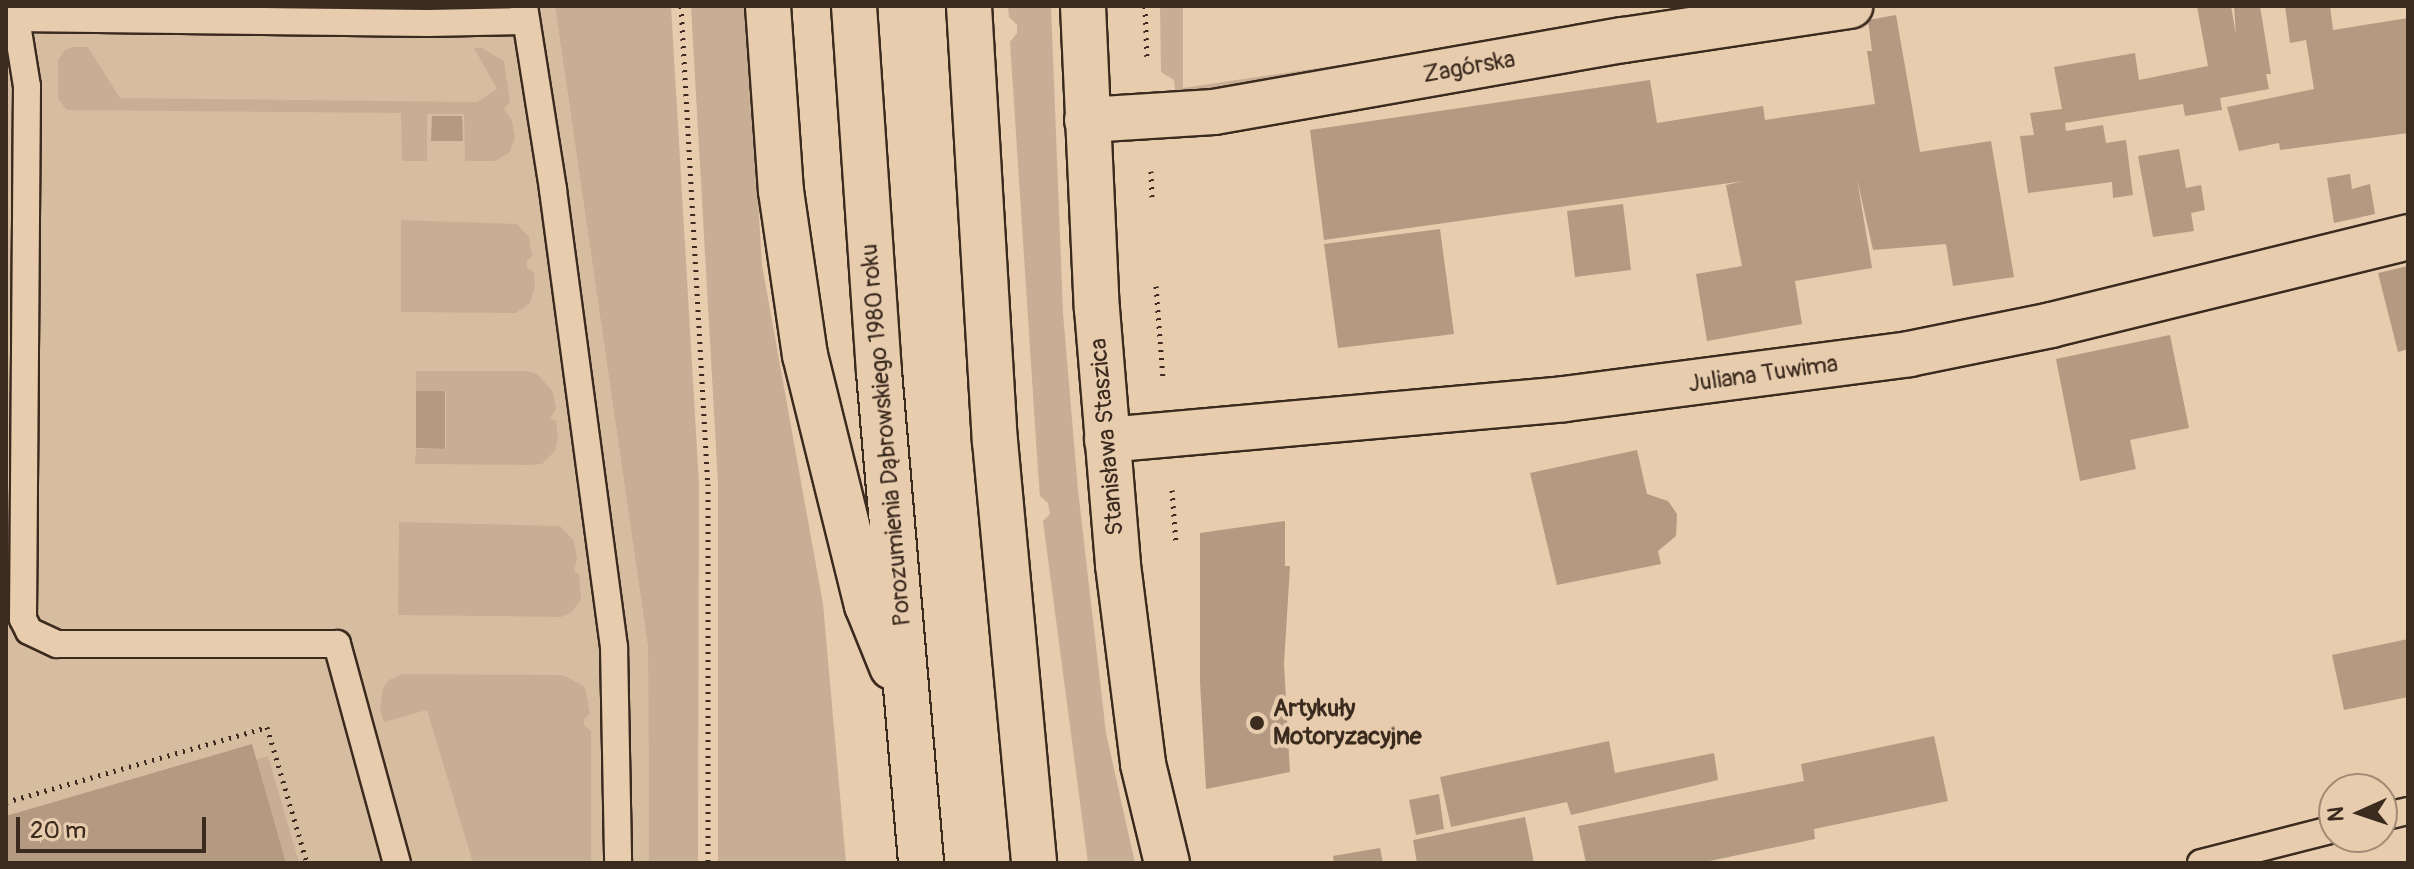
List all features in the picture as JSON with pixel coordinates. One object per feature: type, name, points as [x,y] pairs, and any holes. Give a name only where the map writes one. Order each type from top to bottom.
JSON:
[{"type":"street","points":[[768,6],[781,191],[805,355],[867,605],[909,710]]},
{"type":"street","name":"Porozumienia Dąbrowskiego 1980 roku","points":[[854,6],[879,372],[921,863]]},
{"type":"street","points":[[969,6],[995,441],[1034,863]]},
{"type":"street","name":"Stanisława Staszica","points":[[1083,6],[1107,440],[1130,683],[1143,764],[1167,863]]},
{"type":"street","name":"Zagórska","points":[[1087,120],[1214,112],[1608,43],[1850,6]]},
{"type":"street","name":"Juliana Tuwima","points":[[1107,440],[1564,399],[1909,354],[2051,325],[2408,237]]},
{"type":"lane","points":[[397,863],[337,644],[57,644],[29,631],[23,619],[27,86],[14,12],[525,14],[553,190],[614,647],[618,863]]},
{"type":"lane","points":[[2201,863],[2318,833]]},
{"type":"path","points":[[681,6],[708,456],[708,863]]},
{"type":"path","points":[[1145,6],[1147,66]]},
{"type":"path","points":[[1151,166],[1152,204]]},
{"type":"path","points":[[1155,276],[1164,384]]},
{"type":"path","points":[[1172,488],[1177,530]]},
{"type":"path","points":[[6,802],[267,727],[307,863]]},
{"type":"shaded area","points":[[6,6],[555,6],[648,647],[649,863],[6,863]]},
{"type":"shaded area","points":[[555,6],[671,6],[699,484],[698,863],[649,863],[648,647]]},
{"type":"shaded area","points":[[691,6],[746,6],[762,265],[823,604],[846,863],[718,863],[718,483]]},
{"type":"shaded area","points":[[1008,6],[1051,6],[1063,313],[1078,490],[1106,733],[1135,863],[1088,863],[1043,521],[1050,514],[1048,503],[1040,496],[1010,42],[1017,33],[1017,25],[1009,17]]},
{"type":"shaded area","points":[[1160,6],[1183,6],[1183,88],[1481,44],[1176,99],[1174,80],[1161,72]]},
{"type":"shaded area","points":[[88,47],[120,98],[477,102],[497,89],[474,48],[482,48],[504,61],[510,102],[504,109],[512,120],[515,138],[509,153],[495,161],[465,161],[464,114],[427,114],[427,161],[402,161],[401,113],[67,110],[58,99],[58,60],[65,50]]},
{"type":"shaded area","points":[[401,220],[517,224],[529,237],[532,256],[527,261],[527,268],[534,272],[535,286],[530,303],[516,313],[401,312]]},
{"type":"shaded area","points":[[416,371],[528,371],[538,375],[553,392],[556,409],[550,419],[556,421],[558,437],[555,451],[542,464],[415,464],[416,449],[446,449],[446,391],[416,391]]},
{"type":"shaded area","points":[[399,522],[560,526],[574,541],[577,559],[574,571],[579,574],[581,599],[572,612],[561,617],[398,615]]},
{"type":"shaded area","points":[[402,674],[563,675],[585,687],[590,714],[584,719],[584,725],[591,731],[591,863],[473,863],[427,710],[384,722],[380,710],[383,688],[389,680]]},
{"type":"shaded area","points":[[268,756],[299,863],[286,863],[256,760]]},
{"type":"building","points":[[2197,6],[2231,6],[2236,35],[2234,6],[2260,6],[2271,74],[2266,74],[2269,89],[2220,98],[2222,110],[2185,116],[2183,104],[2065,123],[2066,131],[2103,125],[2106,143],[2126,140],[2133,195],[2113,198],[2112,182],[2028,193],[2020,136],[2034,135],[2030,113],[2062,109],[2054,67],[2135,53],[2139,80],[2208,66]]},
{"type":"building","points":[[2285,6],[2330,6],[2333,30],[2408,18],[2408,133],[2280,150],[2279,143],[2239,151],[2227,107],[2314,89],[2306,40],[2290,43]]},
{"type":"building","points":[[1896,15],[1920,152],[1991,141],[2014,277],[1953,286],[1946,244],[1873,250],[1857,179],[1872,268],[1795,281],[1802,324],[1707,341],[1696,274],[1742,266],[1726,185],[1744,181],[1324,240],[1310,130],[1650,80],[1657,123],[1763,106],[1765,120],[1875,104],[1867,51],[1872,51],[1868,20]]},
{"type":"building","points":[[432,116],[462,116],[463,141],[431,141]]},
{"type":"building","points":[[2179,149],[2186,188],[2201,185],[2205,210],[2191,213],[2194,231],[2153,237],[2138,156]]},
{"type":"building","points":[[2350,174],[2352,189],[2370,184],[2375,214],[2334,223],[2327,178]]},
{"type":"building","points":[[1623,204],[1631,270],[1575,277],[1567,211]]},
{"type":"building","points":[[1440,229],[1454,334],[1338,348],[1324,244]]},
{"type":"building","points":[[2408,266],[2408,349],[2398,352],[2378,273]]},
{"type":"building","points":[[2170,335],[2189,428],[2130,440],[2136,469],[2080,481],[2056,359]]},
{"type":"building","points":[[416,391],[445,391],[445,449],[416,448]]},
{"type":"building","points":[[1637,450],[1647,494],[1668,501],[1677,514],[1676,536],[1658,551],[1661,564],[1557,585],[1530,473]]},
{"type":"building","points":[[1285,521],[1285,566],[1290,566],[1284,664],[1290,772],[1206,789],[1200,682],[1200,533]]},
{"type":"building","points":[[2408,639],[2408,697],[2344,710],[2332,655]]},
{"type":"building","points":[[1934,736],[1948,801],[1814,829],[1815,839],[1700,863],[1586,863],[1578,826],[1804,781],[1801,764]]},
{"type":"building","points":[[1609,741],[1615,773],[1714,753],[1718,780],[1571,815],[1567,802],[1451,827],[1440,777]]},
{"type":"building","points":[[252,744],[286,863],[6,863],[6,816]]},
{"type":"building","points":[[1439,794],[1444,829],[1416,835],[1409,800]]},
{"type":"building","points":[[1525,817],[1534,863],[1417,863],[1413,840]]},
{"type":"building","points":[[1380,848],[1383,863],[1334,863],[1333,856]]},
{"type":"place","name":"Artykuły Motoryzacyjne","points":[[1257,723]]}]
